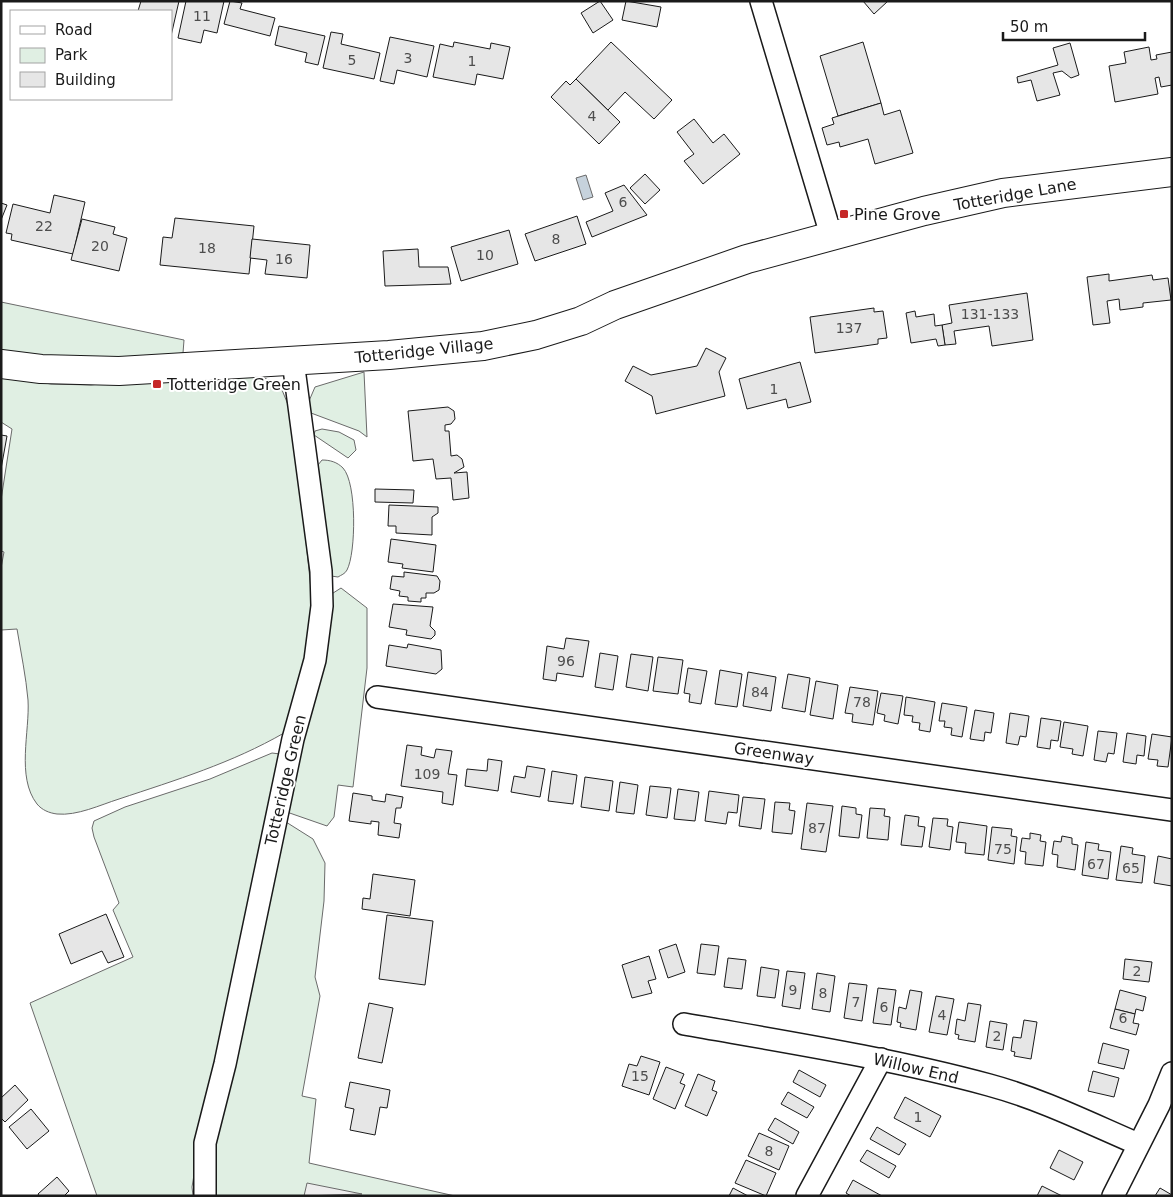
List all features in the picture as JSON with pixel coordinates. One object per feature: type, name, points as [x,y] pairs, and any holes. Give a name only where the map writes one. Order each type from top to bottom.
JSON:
[{"type":"main road","name":"Totteridge Lane","points":[[831,235],[1003,193],[1172,172]]},
{"type":"main road","name":"Totteridge Village","points":[[1,364],[77,371],[293,361],[483,346],[536,335],[581,321],[615,305],[697,276],[831,235]]},
{"type":"street","points":[[761,1],[831,235]]},
{"type":"street","name":"Totteridge Green","points":[[205,1196],[205,1143],[225,1064],[293,738],[315,660],[322,606],[320,571],[293,361]]},
{"type":"street","name":"Greenway","points":[[377,697],[1172,810]]},
{"type":"street","name":"Willow End","points":[[684,1024],[881,1059],[991,1086],[1061,1110],[1138,1144]]},
{"type":"street","points":[[807,1196],[881,1059]]},
{"type":"street","points":[[1113,1196],[1159,1106],[1172,1073]]},
{"type":"green space","name":"Totteridge Green","points":[[1,302],[184,340],[183,353],[137,358],[92,358],[1,352]]},
{"type":"green space","name":"Totteridge Green","points":[[364,372],[367,437],[359,431],[311,413],[309,401],[315,387]]},
{"type":"green space","name":"Totteridge Green","points":[[1,376],[51,384],[91,385],[123,381],[262,377],[280,385],[293,417],[312,599],[311,640],[284,733],[264,744],[203,770],[88,809],[57,814],[46,811],[37,804],[27,781],[25,767],[28,700],[17,629],[1,630],[1,568],[4,552],[1,551],[1,500],[12,429],[1,422]]},
{"type":"green space","name":"Totteridge Green","points":[[322,429],[339,432],[354,440],[356,450],[348,458],[314,435],[315,431]]},
{"type":"green space","points":[[322,460],[328,460],[343,468],[348,476],[353,502],[354,518],[350,561],[346,571],[338,577],[331,576],[318,465]]},
{"type":"green space","points":[[341,588],[367,608],[367,668],[353,787],[338,785],[334,817],[327,826],[281,810],[330,595]]},
{"type":"green space","points":[[272,753],[280,754],[202,1126],[192,1187],[193,1196],[97,1196],[30,1003],[133,957],[113,910],[119,903],[94,837],[92,828],[94,821],[125,807],[210,779]]},
{"type":"green space","points":[[286,822],[313,839],[325,863],[324,901],[315,977],[320,996],[302,1096],[316,1099],[309,1163],[455,1196],[211,1196],[210,1163]]},
{"type":"shaded area","points":[[586,175],[593,197],[583,200],[576,178]]},
{"type":"shaded area","points":[[307,1183],[362,1194],[304,1196]]},
{"type":"building","points":[[141,1],[179,1],[172,32],[172,10],[138,10]]},
{"type":"building","points":[[186,1],[224,1],[217,33],[204,30],[201,43],[178,38]]},
{"type":"building","points":[[230,1],[242,3],[240,9],[275,18],[270,36],[224,24]]},
{"type":"building","points":[[600,1],[613,20],[593,33],[581,13]]},
{"type":"building","points":[[626,1],[661,7],[657,27],[622,20]]},
{"type":"building","points":[[863,1],[888,1],[874,14]]},
{"type":"building","points":[[279,26],[325,36],[318,65],[305,62],[307,53],[275,45]]},
{"type":"building","points":[[331,32],[343,34],[341,44],[380,53],[374,79],[323,68]]},
{"type":"building","points":[[390,37],[434,46],[427,77],[397,70],[394,84],[380,81]]},
{"type":"building","points":[[454,42],[490,49],[491,43],[510,47],[503,79],[477,74],[475,85],[433,77],[440,44],[453,47]]},
{"type":"building","points":[[611,42],[672,100],[654,119],[625,92],[608,110],[576,79]]},
{"type":"building","points":[[863,42],[881,103],[838,116],[820,56]]},
{"type":"building","points":[[1070,43],[1079,75],[1071,78],[1062,71],[1053,73],[1060,95],[1037,101],[1031,80],[1018,83],[1017,77],[1058,65],[1053,48]]},
{"type":"building","points":[[1149,47],[1151,60],[1157,59],[1156,55],[1172,52],[1172,85],[1161,87],[1159,77],[1155,78],[1158,94],[1115,102],[1109,66],[1126,63],[1124,52]]},
{"type":"building","points":[[576,79],[620,122],[599,144],[551,97],[566,81],[570,85]]},
{"type":"building","points":[[881,103],[884,115],[900,110],[913,153],[875,164],[868,139],[840,147],[839,142],[827,145],[822,128],[834,124],[832,118]]},
{"type":"building","points":[[694,119],[713,143],[724,134],[740,154],[703,184],[684,161],[694,154],[677,132]]},
{"type":"building","points":[[645,174],[660,190],[645,204],[630,188]]},
{"type":"building","points":[[624,185],[647,215],[592,237],[586,222],[613,211],[605,193]]},
{"type":"building","points":[[54,195],[85,202],[73,254],[11,240],[12,234],[6,233],[13,204],[50,213]]},
{"type":"building","points":[[1,203],[7,205],[1,220]]},
{"type":"building","points":[[577,216],[586,244],[535,261],[525,234]]},
{"type":"building","points":[[175,218],[254,226],[249,274],[160,265],[163,237],[172,238]]},
{"type":"building","points":[[82,219],[115,227],[113,234],[127,238],[119,271],[71,260]]},
{"type":"building","points":[[509,230],[518,264],[461,281],[451,247]]},
{"type":"building","points":[[252,239],[310,245],[307,278],[265,274],[267,260],[250,258]]},
{"type":"building","points":[[418,249],[419,267],[448,267],[451,284],[385,286],[383,251]]},
{"type":"building","points":[[1109,274],[1109,281],[1152,275],[1153,280],[1168,278],[1171,300],[1143,303],[1143,307],[1120,310],[1119,299],[1107,301],[1110,323],[1093,325],[1087,277]]},
{"type":"building","points":[[1027,293],[1033,340],[992,346],[989,326],[954,331],[956,344],[945,345],[942,325],[952,323],[949,305]]},
{"type":"building","points":[[874,308],[874,312],[883,311],[887,338],[878,339],[878,344],[815,353],[810,317]]},
{"type":"building","points":[[915,311],[916,317],[934,314],[935,326],[942,325],[945,345],[938,346],[936,339],[911,343],[906,313]]},
{"type":"building","points":[[706,348],[726,358],[719,372],[725,396],[656,414],[652,396],[625,381],[633,366],[651,375],[697,366]]},
{"type":"building","points":[[800,362],[811,402],[788,408],[786,399],[747,409],[739,379]]},
{"type":"building","points":[[448,407],[454,411],[455,419],[451,424],[445,425],[445,431],[449,431],[451,456],[457,455],[462,459],[464,467],[454,473],[467,472],[469,498],[453,500],[451,478],[436,479],[433,459],[413,461],[408,411]]},
{"type":"building","points":[[1,435],[7,436],[1,469]]},
{"type":"building","points":[[375,489],[414,490],[413,503],[375,502]]},
{"type":"building","points":[[389,505],[438,507],[438,513],[432,517],[432,535],[396,533],[396,526],[388,526]]},
{"type":"building","points":[[391,539],[436,545],[433,572],[402,568],[403,564],[388,562]]},
{"type":"building","points":[[404,572],[437,576],[440,581],[439,590],[434,593],[426,593],[426,598],[421,598],[421,602],[408,601],[408,597],[399,596],[400,591],[390,589],[392,576],[404,577]]},
{"type":"building","points":[[393,604],[433,607],[430,626],[435,631],[435,635],[431,639],[406,635],[407,630],[389,627]]},
{"type":"building","points":[[566,638],[589,641],[583,677],[557,673],[556,681],[543,679],[547,646],[564,649]]},
{"type":"building","points":[[408,644],[441,650],[442,669],[436,674],[386,666],[389,645],[407,648]]},
{"type":"building","points":[[600,653],[618,656],[613,690],[595,687]]},
{"type":"building","points":[[631,654],[653,657],[648,691],[626,687]]},
{"type":"building","points":[[658,657],[683,660],[678,694],[653,691]]},
{"type":"building","points":[[688,668],[707,671],[701,704],[689,702],[690,694],[684,693]]},
{"type":"building","points":[[720,670],[742,674],[737,707],[715,704]]},
{"type":"building","points":[[748,672],[776,677],[771,711],[743,706]]},
{"type":"building","points":[[788,674],[810,678],[805,712],[782,708]]},
{"type":"building","points":[[816,681],[838,685],[833,719],[810,715]]},
{"type":"building","points":[[850,687],[878,691],[873,725],[852,722],[853,714],[845,713]]},
{"type":"building","points":[[881,693],[903,696],[898,724],[884,721],[885,715],[877,713]]},
{"type":"building","points":[[906,697],[935,702],[930,732],[919,730],[920,723],[912,722],[913,716],[904,715]]},
{"type":"building","points":[[942,703],[967,707],[962,737],[951,735],[952,728],[944,727],[945,721],[939,721]]},
{"type":"building","points":[[975,710],[994,713],[991,733],[985,732],[984,741],[970,739]]},
{"type":"building","points":[[1010,713],[1029,716],[1026,737],[1020,736],[1018,745],[1006,743]]},
{"type":"building","points":[[1041,718],[1061,721],[1058,741],[1051,740],[1050,749],[1037,747]]},
{"type":"building","points":[[1064,722],[1088,726],[1083,756],[1072,754],[1073,749],[1060,747]]},
{"type":"building","points":[[1098,731],[1117,733],[1114,754],[1108,753],[1106,762],[1094,760]]},
{"type":"building","points":[[1127,733],[1146,736],[1144,756],[1137,755],[1136,764],[1123,762]]},
{"type":"building","points":[[1152,734],[1172,737],[1168,767],[1157,766],[1158,760],[1148,759]]},
{"type":"building","points":[[407,745],[422,747],[421,755],[434,758],[436,749],[452,751],[448,774],[457,775],[453,805],[442,803],[443,792],[401,786]]},
{"type":"building","points":[[488,759],[502,761],[498,791],[465,786],[467,769],[487,771]]},
{"type":"building","points":[[527,766],[545,769],[540,797],[511,792],[514,776],[525,778]]},
{"type":"building","points":[[552,771],[577,775],[573,804],[548,801]]},
{"type":"building","points":[[585,777],[613,781],[609,811],[581,807]]},
{"type":"building","points":[[620,782],[638,785],[634,814],[616,812]]},
{"type":"building","points":[[650,786],[671,788],[667,818],[646,815]]},
{"type":"building","points":[[678,789],[699,792],[695,821],[674,819]]},
{"type":"building","points":[[709,791],[739,795],[737,813],[728,812],[726,824],[705,821]]},
{"type":"building","points":[[353,793],[372,796],[372,800],[385,802],[386,794],[403,797],[401,808],[396,808],[394,823],[401,824],[399,838],[378,835],[379,822],[371,821],[371,824],[349,821]]},
{"type":"building","points":[[743,797],[765,799],[761,829],[739,826]]},
{"type":"building","points":[[775,802],[790,803],[789,810],[795,811],[792,834],[772,832]]},
{"type":"building","points":[[807,803],[833,806],[826,852],[801,849]]},
{"type":"building","points":[[842,806],[856,808],[856,814],[862,815],[859,838],[839,836]]},
{"type":"building","points":[[870,808],[885,809],[884,816],[890,817],[888,840],[867,838]]},
{"type":"building","points":[[905,815],[919,817],[918,826],[925,827],[922,847],[901,845]]},
{"type":"building","points":[[933,818],[948,819],[947,826],[953,827],[950,850],[929,847]]},
{"type":"building","points":[[959,822],[987,826],[984,855],[965,853],[966,843],[956,842]]},
{"type":"building","points":[[992,827],[1012,829],[1011,836],[1017,837],[1014,864],[988,860]]},
{"type":"building","points":[[1030,833],[1041,835],[1040,841],[1046,842],[1043,866],[1025,864],[1026,852],[1020,851],[1022,838],[1030,839]]},
{"type":"building","points":[[1062,836],[1072,838],[1072,844],[1078,845],[1075,870],[1057,867],[1058,855],[1052,854],[1054,841],[1061,842]]},
{"type":"building","points":[[1086,842],[1099,844],[1098,850],[1111,852],[1108,879],[1082,875]]},
{"type":"building","points":[[1121,846],[1133,848],[1132,854],[1145,856],[1142,883],[1116,880]]},
{"type":"building","points":[[1158,856],[1172,859],[1172,886],[1154,883]]},
{"type":"building","points":[[373,874],[415,880],[410,916],[362,909],[363,898],[370,899]]},
{"type":"building","points":[[106,914],[124,957],[108,963],[102,951],[71,964],[59,934]]},
{"type":"building","points":[[387,915],[433,921],[425,985],[379,979]]},
{"type":"building","points":[[676,944],[685,972],[668,978],[659,950]]},
{"type":"building","points":[[701,944],[719,946],[715,975],[697,973]]},
{"type":"building","points":[[649,956],[656,979],[648,981],[652,993],[632,998],[622,965]]},
{"type":"building","points":[[728,958],[746,960],[742,989],[724,987]]},
{"type":"building","points":[[1125,959],[1152,962],[1149,982],[1123,979]]},
{"type":"building","points":[[761,967],[779,970],[775,998],[757,996]]},
{"type":"building","points":[[787,971],[805,973],[800,1009],[782,1006]]},
{"type":"building","points":[[817,973],[835,976],[830,1012],[812,1009]]},
{"type":"building","points":[[849,983],[867,985],[862,1021],[844,1018]]},
{"type":"building","points":[[878,988],[896,990],[891,1025],[873,1023]]},
{"type":"building","points":[[910,990],[922,992],[916,1030],[900,1027],[901,1023],[897,1022],[899,1007],[906,1009]]},
{"type":"building","points":[[1120,990],[1146,997],[1143,1011],[1136,1009],[1135,1014],[1115,1009]]},
{"type":"building","points":[[936,996],[954,999],[947,1035],[929,1032]]},
{"type":"building","points":[[369,1003],[393,1008],[382,1063],[358,1058]]},
{"type":"building","points":[[968,1003],[981,1005],[975,1042],[958,1039],[959,1035],[955,1034],[957,1019],[965,1021]]},
{"type":"building","points":[[1115,1009],[1135,1014],[1133,1023],[1139,1024],[1136,1035],[1110,1028]]},
{"type":"building","points":[[1024,1020],[1037,1022],[1031,1059],[1014,1056],[1015,1052],[1011,1051],[1013,1037],[1021,1038]]},
{"type":"building","points":[[990,1021],[1007,1024],[1003,1050],[986,1047]]},
{"type":"building","points":[[1103,1043],[1129,1050],[1124,1069],[1098,1063]]},
{"type":"building","points":[[641,1056],[660,1062],[649,1095],[622,1086],[629,1064],[637,1066]]},
{"type":"building","points":[[666,1067],[684,1074],[680,1083],[685,1085],[675,1109],[653,1099]]},
{"type":"building","points":[[799,1070],[826,1085],[820,1097],[793,1082]]},
{"type":"building","points":[[1093,1071],[1119,1078],[1114,1097],[1088,1091]]},
{"type":"building","points":[[698,1074],[715,1081],[712,1090],[717,1092],[707,1116],[685,1106]]},
{"type":"building","points":[[350,1082],[390,1090],[387,1108],[380,1107],[375,1135],[350,1130],[354,1109],[345,1107]]},
{"type":"building","points":[[15,1085],[28,1100],[5,1122],[1,1118],[1,1098]]},
{"type":"building","points":[[788,1092],[814,1107],[807,1118],[781,1104]]},
{"type":"building","points":[[905,1097],[941,1116],[930,1137],[894,1118]]},
{"type":"building","points":[[31,1109],[49,1131],[27,1149],[9,1127]]},
{"type":"building","points":[[775,1118],[799,1132],[793,1144],[768,1130]]},
{"type":"building","points":[[877,1127],[906,1144],[899,1155],[870,1139]]},
{"type":"building","points":[[759,1133],[789,1146],[779,1170],[748,1156]]},
{"type":"building","points":[[867,1150],[896,1166],[889,1178],[860,1161]]},
{"type":"building","points":[[1059,1150],[1083,1162],[1074,1180],[1050,1168]]},
{"type":"building","points":[[746,1160],[776,1173],[766,1196],[735,1183]]},
{"type":"building","points":[[57,1177],[69,1191],[64,1196],[39,1196],[38,1194]]},
{"type":"building","points":[[853,1180],[882,1196],[851,1196],[846,1193]]},
{"type":"building","points":[[1042,1186],[1062,1196],[1037,1196]]},
{"type":"building","points":[[733,1188],[748,1196],[729,1196]]},
{"type":"building","points":[[1160,1188],[1172,1195],[1172,1196],[1155,1196]]},
{"type":"place","name":"Pine Grove","points":[[844,214]]},
{"type":"place","name":"Totteridge Green","points":[[157,384]]}]
